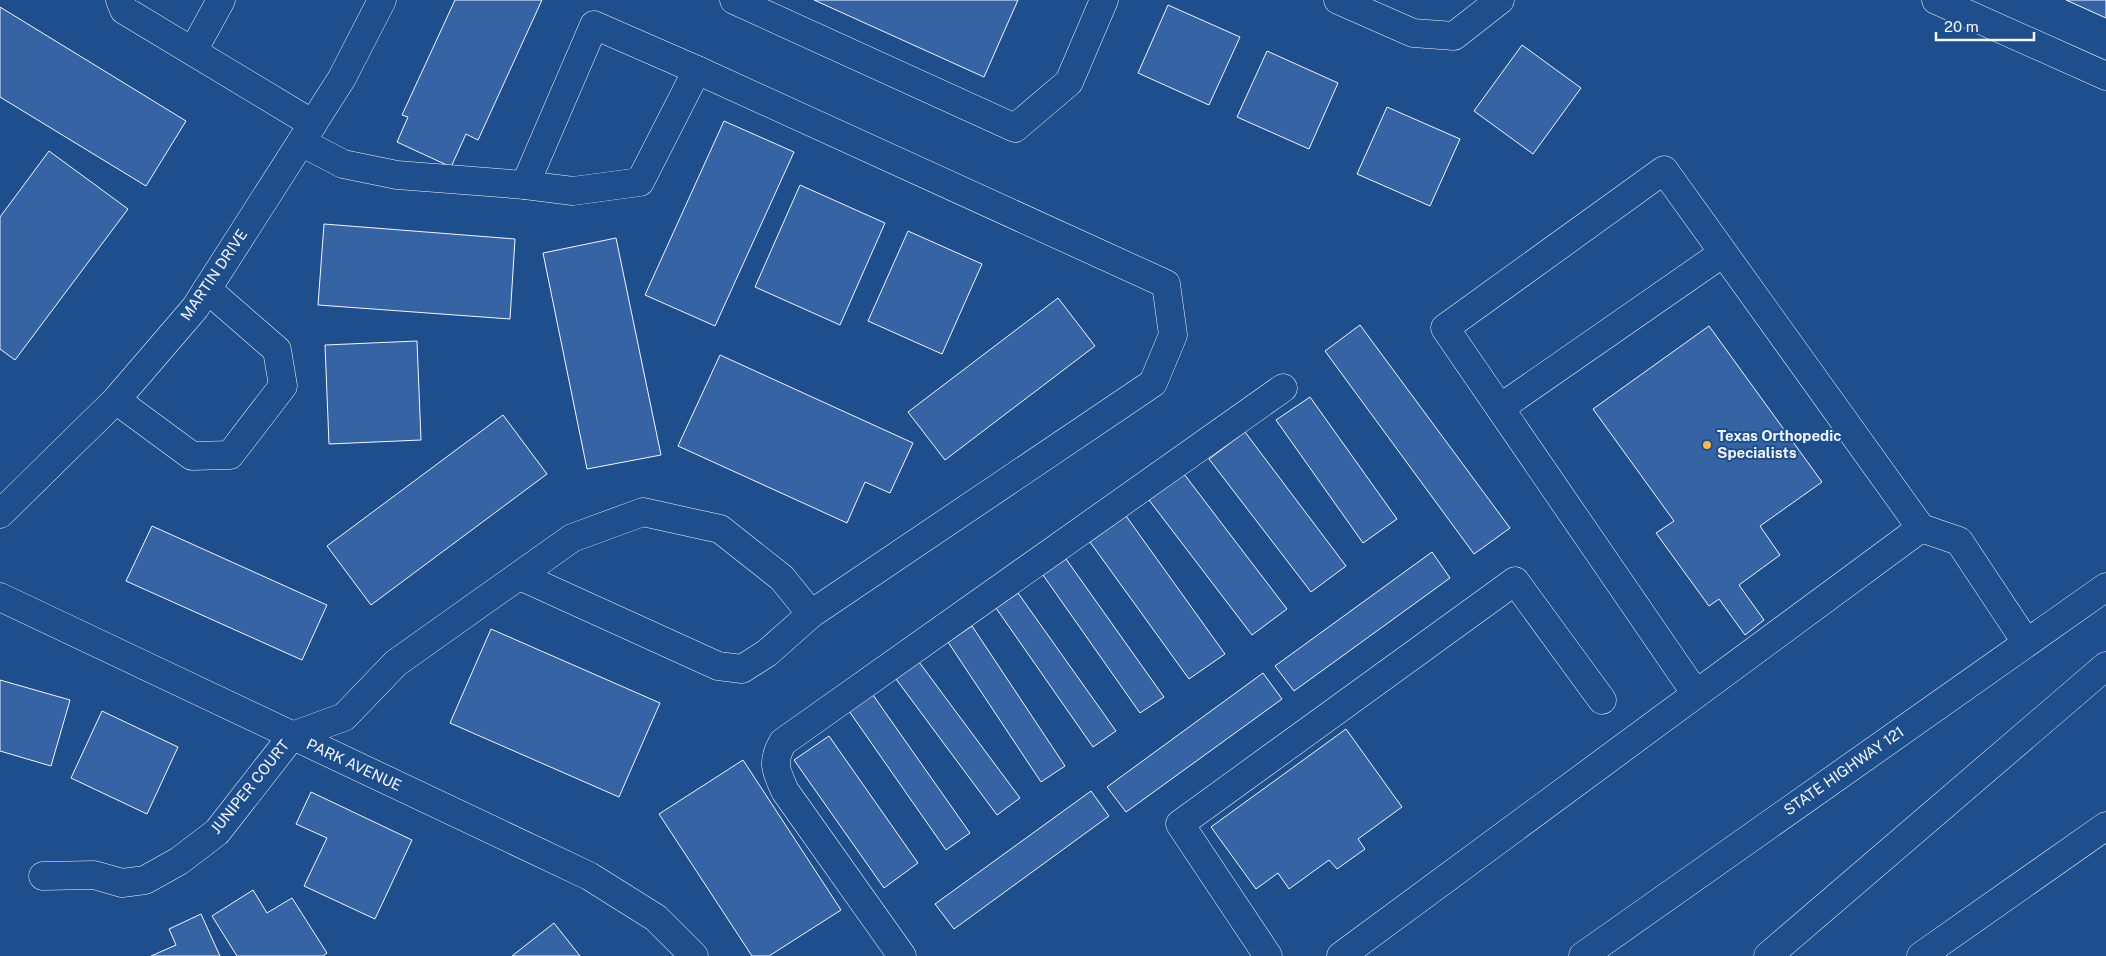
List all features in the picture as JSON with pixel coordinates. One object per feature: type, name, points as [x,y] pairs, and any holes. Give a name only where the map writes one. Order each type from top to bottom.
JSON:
[{"type":"main road","points":[[120,0],[124,10],[193,51],[307,133],[342,164],[396,174],[573,191],[640,182],[697,70]]},
{"type":"main road","points":[[193,51],[221,0]]},
{"type":"main road","name":"MARTIN DRIVE","points":[[0,514],[116,400],[195,308],[342,78],[382,0]]},
{"type":"main road","points":[[734,0],[1015,128],[1069,82],[1104,0]]},
{"type":"main road","points":[[1338,0],[1413,33],[1454,36],[1500,0]]},
{"type":"main road","points":[[1936,0],[2106,76]]},
{"type":"main road","points":[[520,576],[718,666],[742,669],[767,653],[810,614],[1152,383],[1173,335],[1166,284],[594,25],[524,185]]},
{"type":"main road","points":[[1696,694],[1445,328],[1664,170],[1921,528],[1959,541],[2026,642]]},
{"type":"main road","points":[[1500,408],[1723,253]]},
{"type":"main road","points":[[116,400],[192,456],[230,455],[283,386],[277,350],[207,289]]},
{"type":"main road","points":[[902,956],[785,791],[775,765],[778,749],[783,742],[1283,388]]},
{"type":"main road","points":[[292,736],[344,718],[396,663],[572,538],[644,512],[720,529],[782,578],[810,614]]},
{"type":"main road","points":[[1341,956],[1921,528]]},
{"type":"main road","points":[[1268,956],[1180,824],[1516,581],[1602,700]]},
{"type":"main road","name":"STATE HIGHWAY 121","points":[[1583,956],[2106,587]]},
{"type":"main road","name":"PARK AVENUE","points":[[0,597],[589,876],[656,918],[694,956]]},
{"type":"main road","points":[[1768,956],[2106,666]]},
{"type":"main road","name":"JUNIPER COURT","points":[[43,876],[94,875],[122,883],[145,880],[179,861],[217,832],[292,736]]},
{"type":"main road","points":[[1921,956],[2106,826]]},
{"type":"building","points":[[455,0],[542,0],[478,140],[466,134],[451,167],[397,142],[408,117],[402,115]]},
{"type":"building","points":[[814,0],[1018,0],[984,77]]},
{"type":"building","points":[[2066,0],[2106,0],[2106,18]]},
{"type":"building","points":[[1168,5],[1240,37],[1209,105],[1138,73]]},
{"type":"building","points":[[0,7],[186,121],[146,186],[0,97]]},
{"type":"building","points":[[1522,45],[1581,88],[1533,154],[1474,111]]},
{"type":"building","points":[[1267,51],[1338,83],[1309,149],[1237,117]]},
{"type":"building","points":[[1387,107],[1460,139],[1430,206],[1357,174]]},
{"type":"building","points":[[724,121],[794,152],[715,326],[645,295]]},
{"type":"building","points":[[49,151],[128,209],[15,360],[0,349],[0,217]]},
{"type":"building","points":[[800,185],[885,223],[840,325],[755,287]]},
{"type":"building","points":[[324,224],[515,239],[510,319],[318,305]]},
{"type":"building","points":[[908,231],[982,264],[942,354],[868,321]]},
{"type":"building","points":[[616,238],[661,455],[587,469],[543,253]]},
{"type":"building","points":[[1058,298],[1095,346],[945,460],[908,412]]},
{"type":"building","points":[[1360,325],[1510,528],[1474,554],[1325,351]]},
{"type":"building","name":"Texas Orthopedic Specialists","points":[[1709,326],[1822,482],[1760,526],[1780,555],[1739,585],[1764,620],[1745,635],[1719,599],[1709,606],[1656,533],[1674,521],[1593,409]]},
{"type":"building","points":[[417,341],[421,440],[329,444],[325,345]]},
{"type":"building","points":[[720,355],[913,443],[890,493],[865,482],[847,523],[678,446]]},
{"type":"building","points":[[1310,397],[1397,519],[1363,543],[1276,420]]},
{"type":"building","points":[[503,415],[547,474],[371,605],[327,546]]},
{"type":"building","points":[[1245,432],[1346,566],[1311,592],[1209,459]]},
{"type":"building","points":[[1184,474],[1287,609],[1252,635],[1149,500]]},
{"type":"building","points":[[1126,516],[1225,654],[1189,679],[1090,542]]},
{"type":"building","points":[[152,526],[327,605],[302,660],[126,581]]},
{"type":"building","points":[[1432,552],[1450,578],[1294,691],[1275,666]]},
{"type":"building","points":[[1066,559],[1164,697],[1140,713],[1043,575]]},
{"type":"building","points":[[1018,593],[1116,731],[1093,747],[996,608]]},
{"type":"building","points":[[972,626],[1065,766],[1041,782],[948,642]]},
{"type":"building","points":[[491,629],[660,703],[619,797],[450,723]]},
{"type":"building","points":[[919,662],[1020,798],[997,815],[896,679]]},
{"type":"building","points":[[1263,673],[1282,699],[1126,812],[1107,787]]},
{"type":"building","points":[[0,680],[70,700],[51,766],[0,751]]},
{"type":"building","points":[[873,695],[970,833],[946,850],[849,711]]},
{"type":"building","points":[[102,711],[178,747],[147,814],[71,778]]},
{"type":"building","points":[[1346,729],[1402,807],[1358,839],[1365,849],[1337,869],[1329,860],[1289,889],[1278,873],[1256,889],[1211,827]]},
{"type":"building","points":[[829,736],[918,863],[884,888],[794,760]]},
{"type":"building","points":[[743,760],[841,910],[769,956],[752,956],[659,814]]},
{"type":"building","points":[[1091,791],[1109,816],[954,929],[935,904]]},
{"type":"building","points":[[311,792],[412,840],[375,919],[304,886],[327,838],[296,824]]},
{"type":"building","points":[[253,890],[267,913],[292,898],[327,953],[323,956],[237,956],[212,916]]},
{"type":"building","points":[[201,914],[220,956],[151,956],[176,945],[169,929]]},
{"type":"building","points":[[554,923],[580,956],[512,956]]},
{"type":"place","name":"Texas Orthopedic Specialists","points":[[1707,445]]}]
